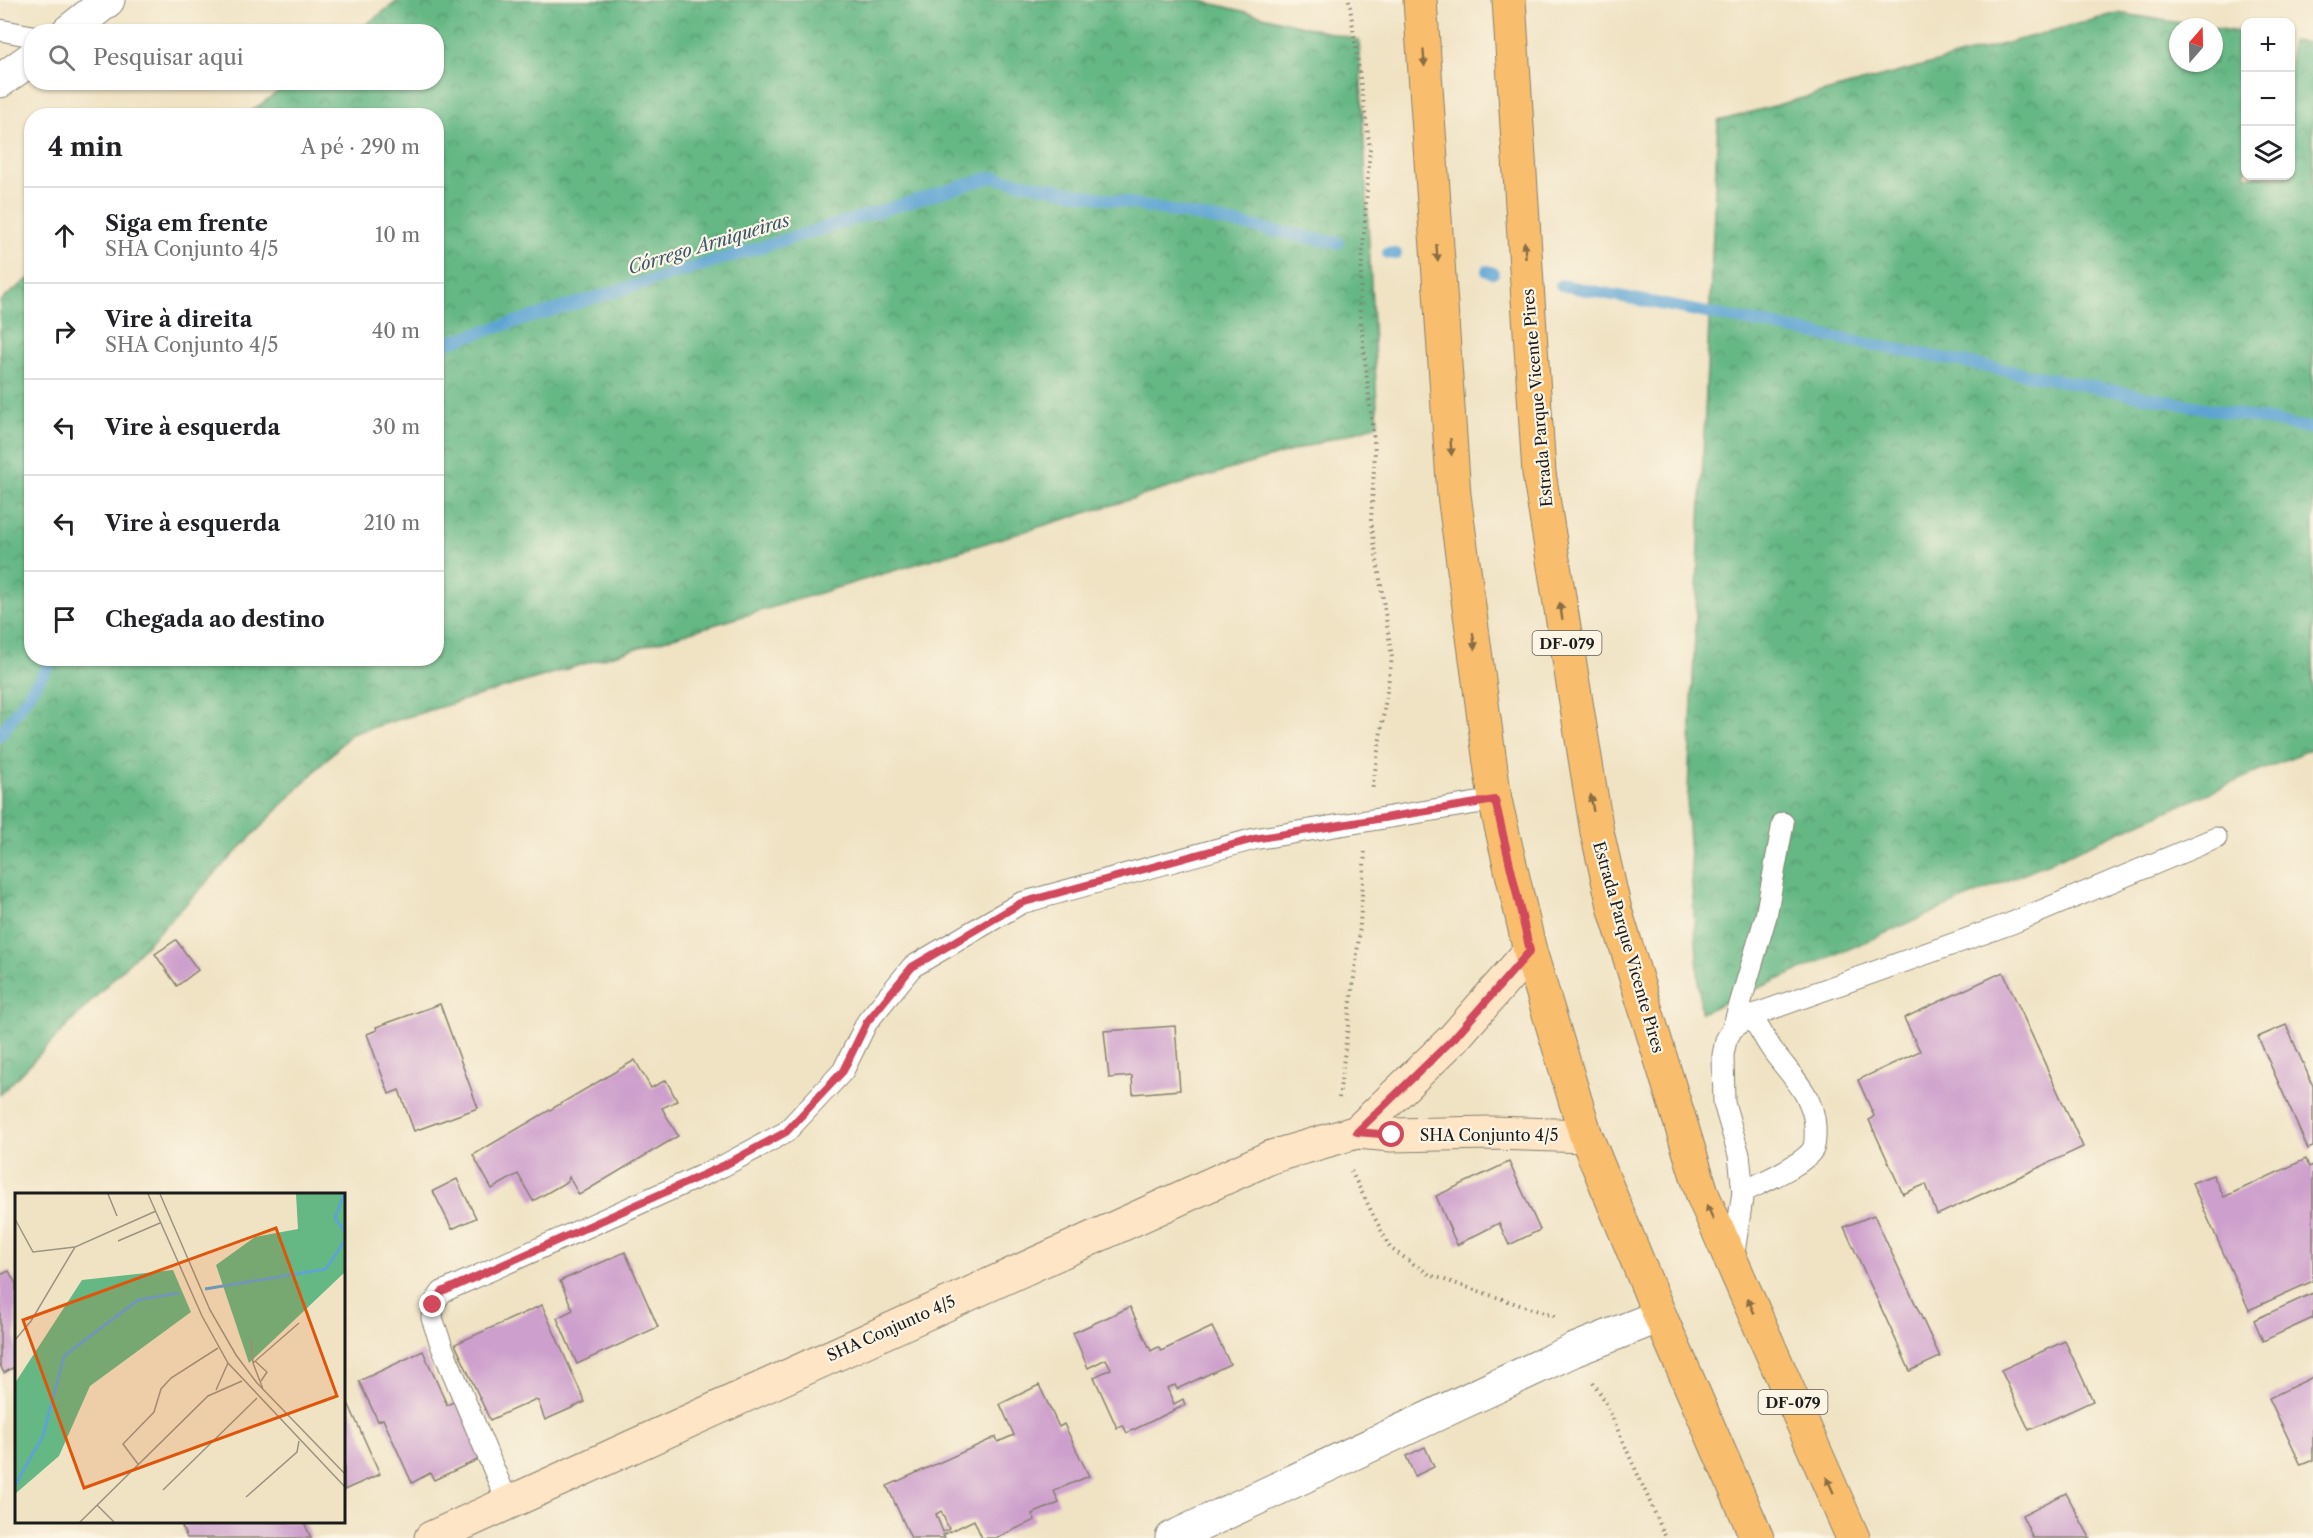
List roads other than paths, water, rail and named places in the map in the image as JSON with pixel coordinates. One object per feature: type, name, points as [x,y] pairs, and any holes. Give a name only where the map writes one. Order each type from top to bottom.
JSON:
[{"type":"main road","points":[[1420,0],[1454,495],[1495,800],[1530,951],[1586,1136],[1660,1316],[1757,1538]]},
{"type":"main road","name":"Estrada Parque Vicente Pires","points":[[1509,0],[1539,472],[1597,832],[1615,910],[1703,1196],[1853,1538]]},
{"type":"street","points":[[78,24],[108,0]]},
{"type":"street","points":[[0,81],[24,64]]},
{"type":"street","name":"SHA Conjunto 4/5","points":[[1357,1132],[1454,1038],[1530,951]]},
{"type":"street","name":"SHA Conjunto 4/5","points":[[431,1538],[1271,1157],[1357,1132],[1392,1135],[1491,1133],[1586,1136]]},
{"type":"street","points":[[1172,1538],[1574,1350],[1660,1316]]},
{"type":"lane","points":[[0,30],[24,34]]},
{"type":"lane","points":[[508,1503],[435,1328],[433,1305],[442,1292],[723,1166],[786,1132],[843,1071],[867,1022],[912,967],[1021,903],[1254,839],[1495,800]]},
{"type":"lane","points":[[1733,1266],[1743,1192],[1739,1155],[1724,1103],[1722,1083],[1726,1040],[1733,1028],[1766,916],[1783,823]]},
{"type":"lane","points":[[1733,1028],[1751,1016],[2012,923],[2217,838]]},
{"type":"lane","points":[[1743,1192],[1803,1159],[1814,1148],[1815,1132],[1814,1113],[1806,1094],[1794,1074],[1774,1052],[1751,1016]]},
{"type":"waterway","name":"Córrego Arniqueiras","points":[[444,344],[992,177],[1338,243]]},
{"type":"waterway","points":[[1388,253],[1396,254]]},
{"type":"waterway","points":[[1487,271],[1493,273]]},
{"type":"waterway","points":[[1561,285],[2313,429]]},
{"type":"waterway","name":"Córrego Arniqueiras","points":[[0,735],[48,666]]}]
